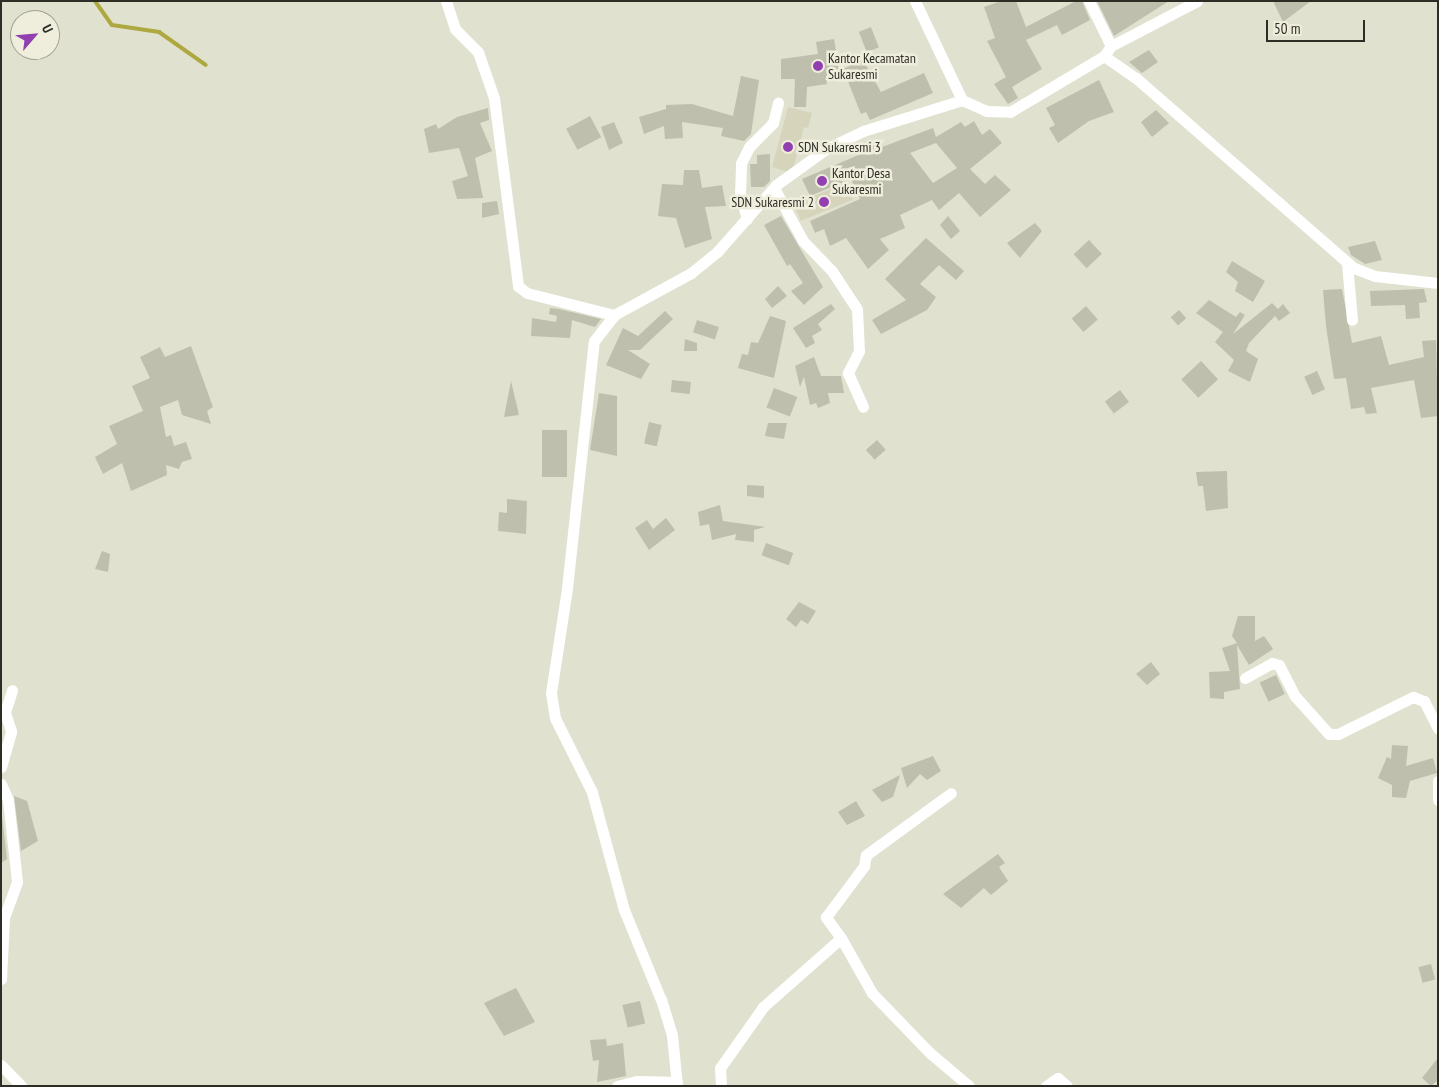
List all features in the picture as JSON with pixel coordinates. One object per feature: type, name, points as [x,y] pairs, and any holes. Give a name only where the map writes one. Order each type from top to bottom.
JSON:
[{"type":"street","points":[[446,1],[455,29],[478,52],[494,98],[518,286],[527,293],[614,315]]},
{"type":"street","points":[[915,1],[962,100],[987,111],[1010,112],[1107,51],[1197,1]]},
{"type":"street","points":[[1089,1],[1107,51],[1346,263],[1375,276],[1438,283]]},
{"type":"street","points":[[617,1086],[637,1081],[678,1084],[672,1035],[624,910],[592,792],[555,718],[551,693],[567,588],[594,341],[614,315],[691,273],[747,219],[774,188],[814,157],[863,131],[962,100]]},
{"type":"street","points":[[747,219],[740,195],[741,163],[749,147],[773,123],[778,104]]},
{"type":"street","points":[[774,188],[803,241],[846,289],[858,309],[859,351],[848,373],[863,407]]},
{"type":"street","points":[[1346,263],[1352,320]]},
{"type":"street","points":[[1245,678],[1272,663],[1279,665],[1294,695],[1329,734],[1338,734],[1413,697],[1424,701],[1436,724]]},
{"type":"street","points":[[1,767],[11,730],[5,712],[12,690]]},
{"type":"street","points":[[1438,781],[1438,800]]},
{"type":"street","points":[[1,784],[8,800],[17,882],[4,918],[1,979]]},
{"type":"street","points":[[951,793],[866,855],[864,866],[826,917],[841,938],[872,993],[930,1053],[969,1086]]},
{"type":"street","points":[[721,1086],[720,1068],[763,1007],[841,938]]},
{"type":"street","points":[[1,1064],[21,1086]]},
{"type":"street","points":[[1046,1086],[1056,1078],[1066,1086]]},
{"type":"shaded area","name":"SDN Sukaresmi 3","points":[[788,107],[812,113],[808,128],[804,127],[792,173],[772,167]]},
{"type":"shaded area","name":"SDN Sukaresmi 2","points":[[846,183],[853,200],[801,221],[794,204]]},
{"type":"building","points":[[1001,1],[1016,1],[1026,27],[1076,1],[1082,1],[1090,20],[1062,35],[1057,25],[1026,40],[1042,69],[1012,87],[1018,98],[1008,104],[994,84],[1006,77],[987,41],[995,38],[984,7]]},
{"type":"building","points":[[1097,1],[1169,1],[1114,36]]},
{"type":"building","points":[[1273,1],[1311,1],[1283,22]]},
{"type":"building","points":[[871,27],[879,48],[867,52],[859,32]]},
{"type":"building","name":"Kantor Kecamatan Sukaresmi","points":[[834,39],[840,74],[826,76],[827,84],[807,87],[806,107],[794,107],[795,79],[781,79],[781,59],[818,54],[816,42]]},
{"type":"building","points":[[1149,50],[1158,62],[1142,73],[1129,62]]},
{"type":"building","points":[[863,60],[881,92],[924,73],[933,93],[870,120],[866,112],[861,114],[843,69]]},
{"type":"building","points":[[741,76],[759,80],[751,134],[744,141],[721,136],[723,128],[682,122],[683,138],[665,139],[664,126],[644,134],[639,117],[666,109],[666,105],[692,104],[733,116]]},
{"type":"building","points":[[1099,80],[1114,112],[1089,121],[1058,143],[1049,128],[1055,125],[1046,108]]},
{"type":"building","points":[[488,108],[489,120],[480,123],[492,151],[475,158],[483,198],[457,199],[452,181],[468,176],[459,148],[429,153],[424,129],[436,124],[438,129],[457,117]]},
{"type":"building","points":[[1156,110],[1169,123],[1152,137],[1141,122]]},
{"type":"building","points":[[590,116],[601,137],[577,150],[566,129]]},
{"type":"building","points":[[974,121],[982,135],[990,129],[1002,143],[970,169],[985,184],[995,175],[1011,190],[980,217],[959,193],[939,210],[932,200],[900,215],[905,228],[880,239],[889,250],[868,269],[846,238],[830,246],[824,229],[815,233],[810,221],[860,199],[851,179],[810,196],[802,179],[868,151],[866,143],[875,140],[882,147],[933,128],[936,137],[961,122],[965,127]],"holes":[[[936,143],[957,168],[933,183],[910,153]]]},
{"type":"building","points":[[614,122],[623,143],[609,150],[601,127]]},
{"type":"building","points":[[770,154],[770,181],[764,187],[751,187],[750,164],[757,164],[757,155]]},
{"type":"building","points":[[684,170],[699,170],[702,188],[722,185],[726,206],[705,207],[712,239],[685,248],[676,218],[658,216],[662,184],[683,185]]},
{"type":"building","points":[[497,201],[499,214],[482,218],[482,203]]},
{"type":"building","points":[[781,216],[823,287],[804,305],[791,291],[803,283],[790,264],[787,266],[764,225]]},
{"type":"building","points":[[948,216],[960,231],[951,239],[940,225]]},
{"type":"building","points":[[1035,223],[1042,231],[1020,258],[1007,243]]},
{"type":"building","points":[[926,238],[964,271],[956,280],[939,265],[920,284],[936,297],[927,310],[881,334],[872,320],[906,300],[885,279]]},
{"type":"building","points":[[1089,240],[1102,254],[1087,268],[1074,254]]},
{"type":"building","points":[[1375,241],[1382,260],[1365,264],[1351,255],[1348,247]]},
{"type":"building","points":[[1232,261],[1265,281],[1253,302],[1235,291],[1238,282],[1226,272]]},
{"type":"building","points":[[778,286],[787,296],[772,308],[765,299]]},
{"type":"building","points":[[1342,289],[1352,343],[1381,336],[1389,365],[1424,357],[1422,341],[1436,340],[1438,416],[1421,418],[1414,380],[1371,388],[1377,413],[1366,414],[1364,407],[1351,409],[1346,378],[1334,379],[1323,290]]},
{"type":"building","points":[[1424,289],[1427,302],[1419,303],[1420,318],[1406,319],[1405,305],[1371,306],[1370,291]]},
{"type":"building","points":[[1209,300],[1236,317],[1240,312],[1245,315],[1233,334],[1272,303],[1278,309],[1283,304],[1290,313],[1279,321],[1275,316],[1249,343],[1246,351],[1258,359],[1250,382],[1228,371],[1234,360],[1215,342],[1223,332],[1196,313]]},
{"type":"building","points":[[831,304],[835,309],[818,324],[822,330],[812,336],[815,343],[806,348],[793,328]]},
{"type":"building","points":[[1086,306],[1098,320],[1083,332],[1072,318]]},
{"type":"building","points":[[550,308],[601,319],[595,327],[572,320],[570,338],[531,336],[532,318],[556,322],[557,316],[549,314]]},
{"type":"building","points":[[1179,310],[1186,318],[1178,326],[1171,317]]},
{"type":"building","points":[[665,311],[673,319],[640,350],[628,350],[650,364],[641,379],[606,365],[623,328],[638,336]]},
{"type":"building","points":[[770,316],[786,321],[774,378],[738,368],[742,354],[748,355],[751,342],[758,343]]},
{"type":"building","points":[[697,320],[719,327],[715,339],[693,332]]},
{"type":"building","points":[[685,339],[697,343],[697,351],[684,351]]},
{"type":"building","points":[[191,346],[213,407],[207,411],[211,424],[182,415],[178,400],[160,407],[166,437],[171,435],[174,446],[186,442],[192,459],[182,462],[179,469],[166,465],[167,475],[131,491],[122,463],[103,474],[95,457],[117,444],[109,426],[143,411],[132,386],[150,378],[140,357],[160,347],[165,357]]},
{"type":"building","points":[[814,357],[821,376],[841,376],[844,393],[828,393],[830,403],[818,408],[816,403],[810,405],[804,377],[800,387],[795,366]]},
{"type":"building","points":[[1201,361],[1218,379],[1198,398],[1181,379]]},
{"type":"building","points":[[1317,371],[1325,389],[1312,395],[1304,377]]},
{"type":"building","points":[[672,380],[691,382],[690,394],[671,392]]},
{"type":"building","points":[[511,381],[519,415],[504,417]]},
{"type":"building","points":[[774,388],[797,397],[790,417],[766,408]]},
{"type":"building","points":[[1120,390],[1129,402],[1114,413],[1105,401]]},
{"type":"building","points":[[599,393],[617,396],[617,456],[590,450]]},
{"type":"building","points":[[649,422],[662,425],[657,446],[644,443]]},
{"type":"building","points":[[768,423],[787,423],[784,439],[765,436]]},
{"type":"building","points":[[542,430],[567,430],[567,477],[542,477]]},
{"type":"building","points":[[877,440],[886,450],[875,460],[866,450]]},
{"type":"building","points":[[1227,471],[1228,508],[1206,511],[1203,486],[1198,486],[1196,472]]},
{"type":"building","points":[[747,485],[764,486],[764,498],[747,496]]},
{"type":"building","points":[[507,499],[527,501],[526,534],[498,531],[499,512],[507,513]]},
{"type":"building","points":[[720,505],[723,521],[765,527],[754,530],[754,542],[735,540],[736,534],[712,540],[709,524],[700,526],[698,512]]},
{"type":"building","points":[[666,518],[675,530],[649,550],[635,528],[647,520],[653,529]]},
{"type":"building","points":[[766,543],[793,553],[789,565],[762,555]]},
{"type":"building","points":[[102,551],[110,554],[108,572],[95,569]]},
{"type":"building","points":[[799,602],[816,611],[808,624],[801,620],[796,627],[786,619]]},
{"type":"building","points":[[1238,616],[1255,616],[1255,641],[1264,636],[1273,649],[1249,665],[1237,645],[1240,689],[1224,692],[1224,699],[1210,698],[1209,672],[1230,671],[1222,648],[1237,643],[1232,636]]},
{"type":"building","points":[[1151,662],[1160,674],[1147,685],[1136,674]]},
{"type":"building","points":[[1276,675],[1285,694],[1269,702],[1260,683]]},
{"type":"building","points":[[1392,745],[1408,746],[1406,766],[1433,758],[1437,773],[1410,781],[1406,798],[1392,797],[1392,785],[1378,778],[1387,757],[1391,759]]},
{"type":"building","points":[[933,756],[941,771],[927,780],[920,774],[907,788],[901,768]]},
{"type":"building","points":[[900,775],[893,797],[882,802],[872,790]]},
{"type":"building","points":[[14,796],[27,801],[38,841],[21,851]]},
{"type":"building","points":[[856,801],[865,816],[847,825],[838,812]]},
{"type":"building","points":[[1,807],[7,859],[1,863]]},
{"type":"building","points":[[998,854],[1005,863],[999,867],[1008,881],[991,895],[984,888],[961,908],[943,894]]},
{"type":"building","points":[[1431,964],[1435,979],[1423,983],[1418,967]]},
{"type":"building","points":[[516,988],[535,1022],[504,1036],[484,1003]]},
{"type":"building","points":[[640,1001],[645,1023],[628,1027],[622,1005]]},
{"type":"building","points":[[606,1039],[607,1046],[623,1043],[626,1076],[597,1082],[599,1060],[593,1061],[590,1040]]},
{"type":"building","points":[[1438,1058],[1438,1080],[1431,1086],[1422,1078]]},
{"type":"waterway","points":[[95,1],[112,25],[159,32],[206,65]]},
{"type":"place","name":"Kantor Kecamatan Sukaresmi","points":[[818,66]]},
{"type":"place","name":"SDN Sukaresmi 3","points":[[788,147]]},
{"type":"place","name":"Kantor Desa Sukaresmi","points":[[822,181]]},
{"type":"place","name":"SDN Sukaresmi 2","points":[[824,202]]}]
